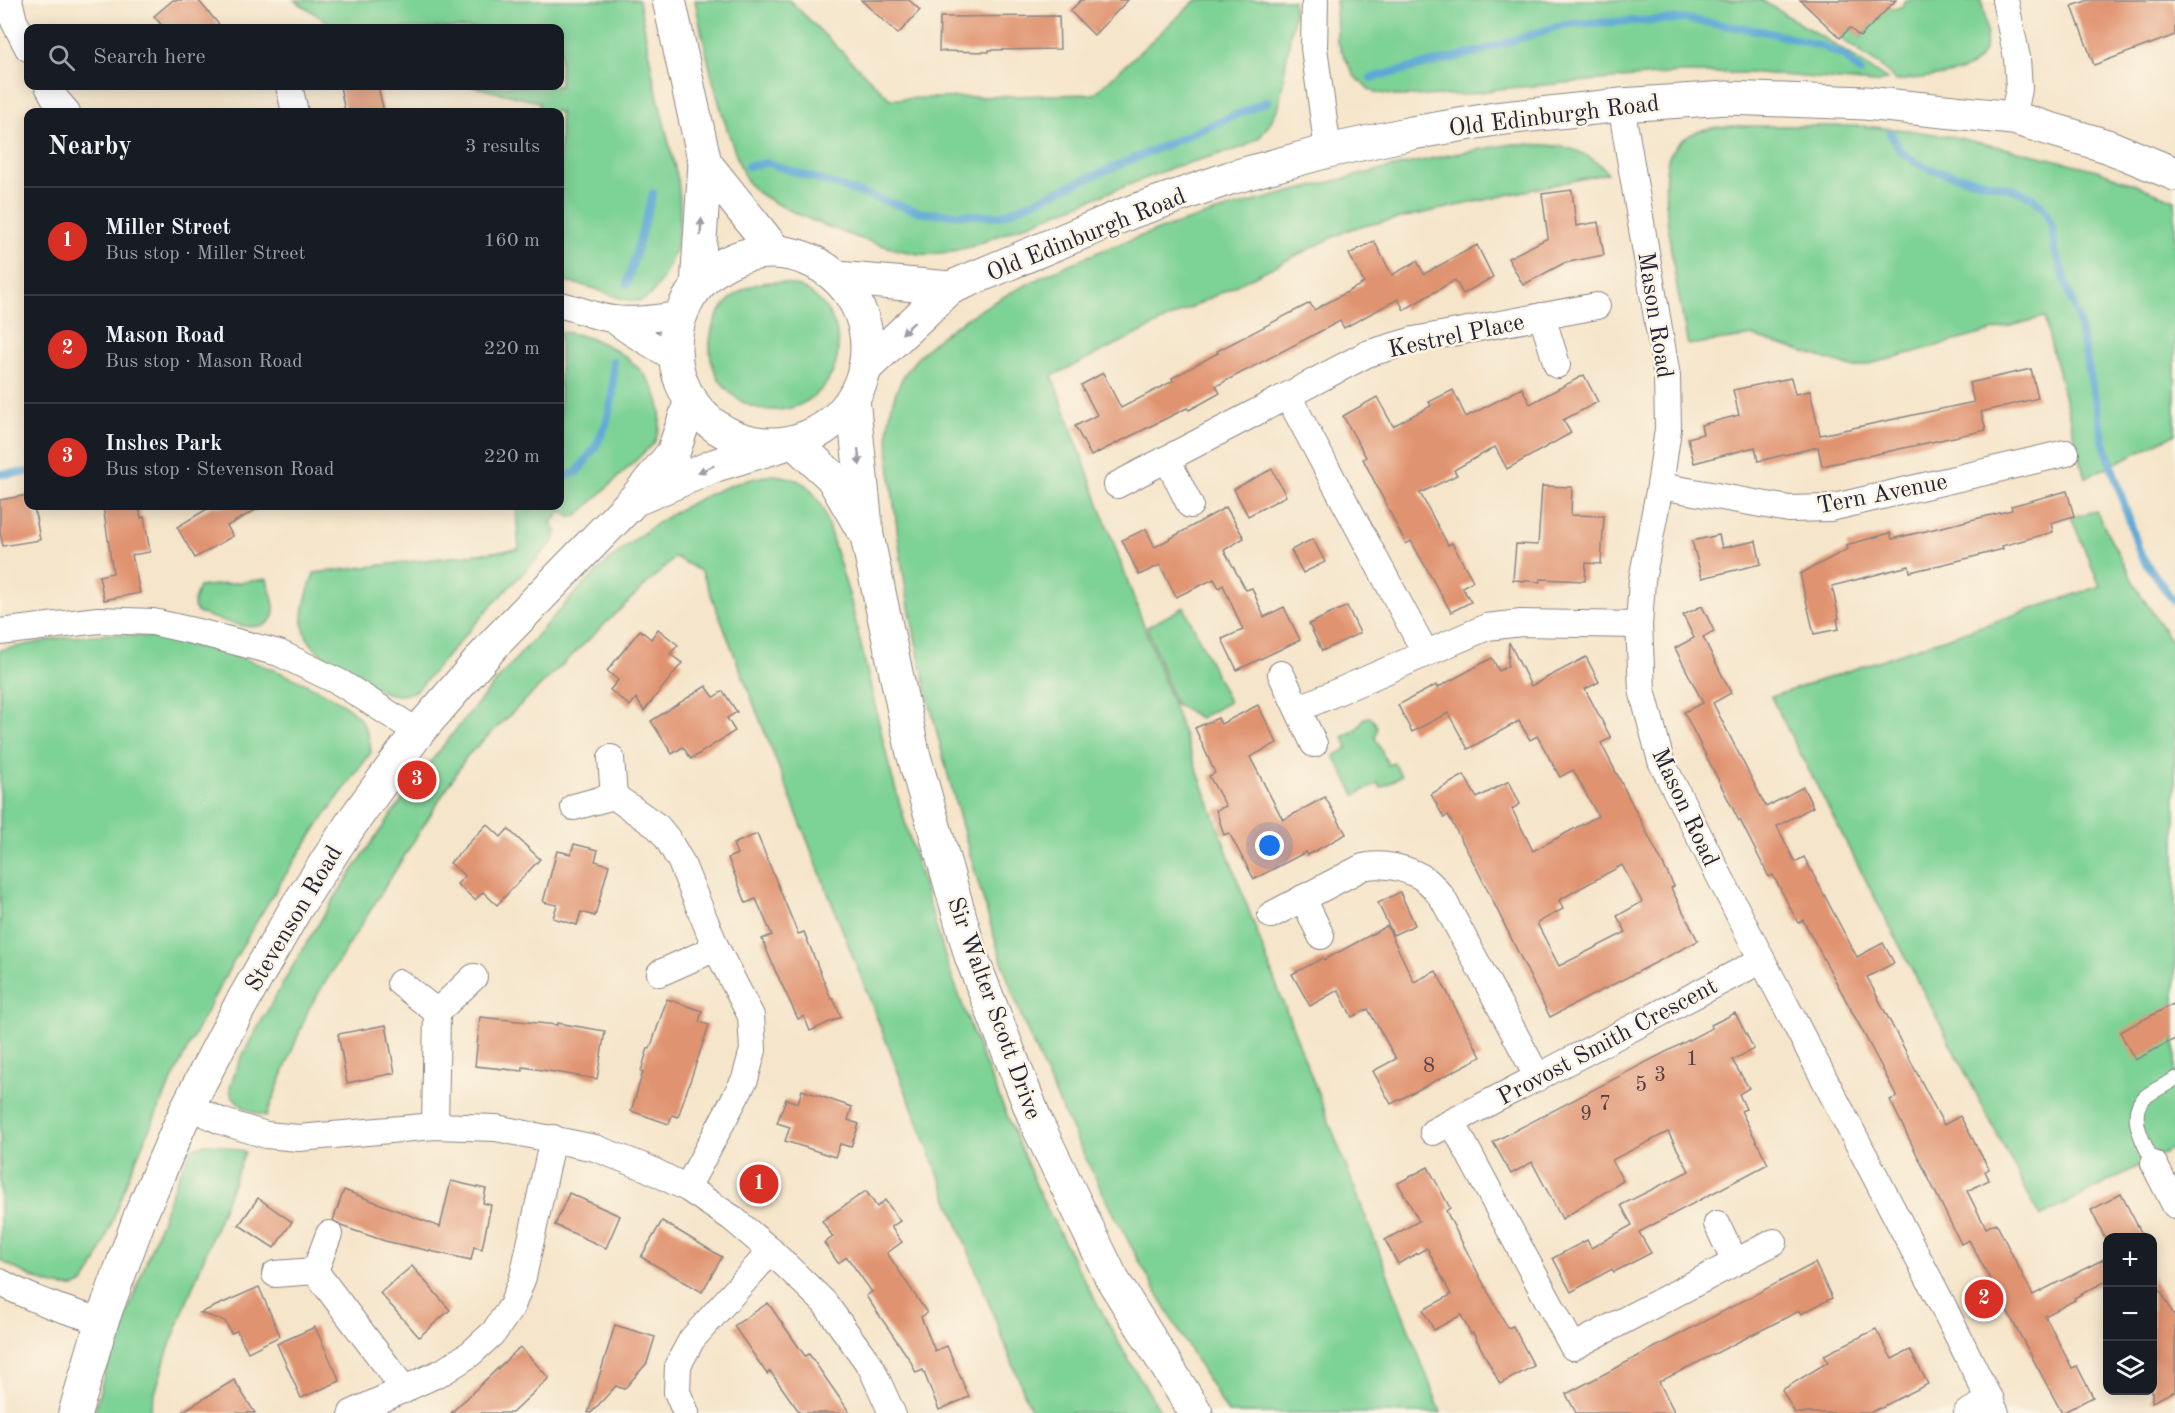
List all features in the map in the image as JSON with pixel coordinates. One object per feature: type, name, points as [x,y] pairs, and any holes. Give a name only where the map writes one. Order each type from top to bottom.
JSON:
[{"type":"street","points":[[669,0],[705,163],[697,286]]},
{"type":"street","points":[[1315,0],[1314,48],[1328,151]]},
{"type":"street","points":[[2005,0],[2017,58],[2019,89],[2013,118]]},
{"type":"street","points":[[8,16],[24,42]]},
{"type":"street","points":[[50,90],[64,108]]},
{"type":"street","points":[[290,90],[294,108]]},
{"type":"street","name":"Old Edinburgh Road","points":[[865,368],[950,288],[1131,212],[1230,178],[1328,151],[1412,133],[1495,119],[1621,105],[1727,98],[1865,103],[2013,118],[2107,146],[2175,174]]},
{"type":"street","name":"Mason Road","points":[[1621,105],[1667,376],[1668,429],[1642,580],[1639,625],[1642,690],[1660,761],[1994,1407]]},
{"type":"street","points":[[705,163],[776,252]]},
{"type":"street","points":[[776,252],[808,260],[837,278],[849,292],[863,322],[865,368],[853,399],[842,414],[816,434],[789,444],[745,442],[715,428],[691,400],[674,358],[680,315],[697,286],[723,264],[742,256],[776,252]]},
{"type":"street","name":"Old Edinburgh Road","points":[[837,278],[950,288]]},
{"type":"street","points":[[564,306],[612,319],[634,320],[680,315]]},
{"type":"street","name":"Kestrel Place","points":[[1117,485],[1367,354],[1414,340],[1597,306]]},
{"type":"street","points":[[1542,316],[1557,365]]},
{"type":"street","points":[[612,319],[674,358]]},
{"type":"street","points":[[1288,396],[1425,652]]},
{"type":"street","name":"Sir Walter Scott Drive","points":[[853,399],[867,536],[913,753],[971,956],[1037,1124],[1111,1277],[1196,1413]]},
{"type":"street","name":"Stevenson Road","points":[[75,1413],[102,1321],[141,1214],[188,1106],[240,1006],[296,908],[351,824],[418,732],[495,643],[636,498],[673,453],[691,400]]},
{"type":"street","name":"Stevenson Road","points":[[636,498],[716,465],[789,444]]},
{"type":"street","name":"Sir Walter Scott Drive","points":[[789,444],[832,477],[867,536]]},
{"type":"street","name":"Tern Avenue","points":[[1660,486],[1789,509],[1830,508],[2066,453]]},
{"type":"street","points":[[1167,459],[1190,505]]},
{"type":"street","points":[[0,632],[99,620],[153,622],[206,634],[279,653],[341,683],[418,732]]},
{"type":"street","points":[[1298,709],[1486,627],[1521,622],[1639,625]]},
{"type":"street","points":[[1281,674],[1314,744]]},
{"type":"street","points":[[611,758],[614,796]]},
{"type":"street","points":[[574,807],[614,796]]},
{"type":"street","points":[[614,796],[658,827],[667,838],[681,862],[716,948],[751,1016],[753,1050],[745,1079],[687,1188]]},
{"type":"street","points":[[1271,915],[1362,867],[1375,864],[1406,870],[1427,880],[1442,897],[1538,1077]]},
{"type":"street","points":[[1302,898],[1321,936]]},
{"type":"street","points":[[660,973],[716,948]]},
{"type":"street","name":"Provost Smith Crescent","points":[[1762,960],[1443,1127],[1573,1347],[1774,1242]]},
{"type":"street","points":[[435,1126],[437,1012],[474,977]]},
{"type":"street","points":[[400,982],[437,1012]]},
{"type":"street","points":[[188,1106],[221,1121],[266,1135],[299,1138],[435,1126],[496,1128],[595,1148],[647,1168],[687,1188],[732,1218],[771,1251],[824,1302],[871,1367],[892,1413]]},
{"type":"street","points":[[353,1413],[444,1371],[470,1354],[494,1332],[512,1306],[523,1277],[553,1138]]},
{"type":"street","points":[[2154,1164],[2175,1204]]},
{"type":"street","points":[[1717,1224],[1735,1262]]},
{"type":"street","points":[[315,1271],[329,1234]]},
{"type":"street","points":[[686,1413],[677,1392],[678,1365],[692,1339],[771,1251]]},
{"type":"street","points":[[315,1271],[405,1390]]},
{"type":"street","points":[[275,1274],[315,1271]]},
{"type":"street","points":[[0,1282],[20,1293],[63,1310],[102,1321]]},
{"type":"street","points":[[1967,1413],[1994,1407]]},
{"type":"lane","points":[[2154,1164],[2137,1129],[2140,1103],[2145,1097],[2175,1079]]},
{"type":"green space","points":[[294,0],[639,0],[654,81],[678,181],[680,209],[675,250],[655,290],[645,299],[630,301],[564,282],[564,108],[539,108],[539,102],[487,90],[564,90],[564,24],[331,24]]},
{"type":"green space","points":[[695,0],[789,0],[890,99],[1094,94],[1196,0],[1293,0],[1294,13],[1279,106],[1260,137],[1244,147],[1174,167],[970,247],[921,254],[883,246],[829,227],[779,205],[760,194],[749,184],[740,166],[721,110]]},
{"type":"green space","points":[[1336,0],[1761,0],[1887,80],[1875,83],[1759,73],[1678,73],[1498,89],[1464,95],[1395,96],[1371,91],[1354,76],[1337,41]]},
{"type":"green space","points":[[1876,0],[1894,9],[1901,7],[1906,0],[1981,0],[1986,26],[1985,45],[1980,58],[1969,67],[1955,73],[1896,81],[1882,67],[1840,38],[1850,28],[1861,37],[1880,16],[1870,6]]},
{"type":"green space","points":[[1732,126],[1860,126],[1954,137],[2097,170],[2175,200],[2175,434],[2085,478],[2044,317],[1855,368],[1752,336],[1688,345],[1670,246],[1667,216],[1667,168],[1671,153],[1683,139],[1698,131]]},
{"type":"green space","points":[[1514,144],[1554,145],[1576,150],[1608,173],[1350,229],[1052,376],[1274,979],[1441,1413],[1228,1413],[1147,1275],[1073,1133],[1029,1035],[1003,963],[945,763],[909,607],[890,474],[888,434],[891,408],[897,389],[907,371],[934,342],[989,305],[1068,265],[1151,233],[1237,206],[1394,167]]},
{"type":"green space","points":[[774,282],[799,287],[819,301],[833,321],[838,346],[833,371],[819,391],[799,405],[774,410],[749,405],[729,391],[715,371],[710,346],[715,321],[729,301],[749,287]]},
{"type":"green space","points":[[564,333],[601,342],[620,353],[637,367],[650,383],[658,402],[660,422],[654,443],[577,516],[572,517],[562,511],[551,523],[556,530],[554,541],[490,607],[418,689],[398,695],[377,689],[321,654],[306,634],[303,617],[314,573],[519,549],[516,510],[564,510]]},
{"type":"green space","points":[[773,475],[792,478],[805,485],[811,490],[824,512],[850,598],[889,766],[915,857],[947,963],[978,1047],[1042,1199],[1132,1366],[1162,1413],[1032,1413],[702,572],[675,557],[467,756],[309,1008],[266,1116],[245,1108],[230,1092],[231,1083],[240,1061],[253,1037],[297,959],[355,867],[418,778],[522,652],[610,560],[657,524],[694,501],[714,492],[734,484]]},
{"type":"green space","points":[[2096,511],[2136,587],[2175,648],[2175,1147],[2040,1217],[1771,697],[2100,586],[2071,517]]},
{"type":"green space","points":[[267,579],[274,611],[271,620],[263,625],[253,627],[229,623],[198,613],[194,607],[199,587]]},
{"type":"green space","points":[[1184,607],[1229,702],[1200,718],[1175,704],[1147,627]]},
{"type":"green space","points":[[107,634],[155,638],[202,647],[242,658],[300,681],[346,706],[355,714],[366,730],[371,752],[320,823],[237,955],[150,1127],[95,1264],[83,1283],[75,1287],[65,1287],[42,1281],[0,1260],[0,650],[60,638]]},
{"type":"green space","points":[[1370,717],[1377,726],[1375,737],[1388,765],[1394,763],[1401,776],[1381,788],[1378,783],[1355,795],[1334,756],[1348,748],[1343,737],[1358,728],[1364,718]]},
{"type":"green space","points":[[205,1144],[245,1152],[167,1353],[149,1413],[94,1413],[104,1376],[176,1181],[192,1149]]},
{"type":"building","points":[[173,0],[198,0],[219,24],[161,24],[154,16]]},
{"type":"building","points":[[861,0],[909,0],[920,10],[898,34]]},
{"type":"building","points":[[1081,0],[1128,0],[1094,35],[1070,11]]},
{"type":"building","points":[[1800,0],[1896,0],[1860,37],[1850,28],[1840,38]]},
{"type":"building","points":[[2089,0],[2175,0],[2175,35],[2094,65],[2072,6]]},
{"type":"building","points":[[1059,16],[1060,49],[989,50],[989,52],[939,51],[940,17]]},
{"type":"building","points":[[341,90],[379,90],[383,108],[344,108]]},
{"type":"building","points":[[1572,190],[1576,226],[1598,222],[1604,255],[1564,263],[1523,285],[1508,258],[1548,238],[1542,194]]},
{"type":"building","points":[[1374,241],[1392,275],[1417,261],[1424,274],[1477,245],[1493,277],[1463,294],[1455,280],[1404,310],[1398,299],[1344,328],[1340,321],[1216,386],[1220,393],[1204,402],[1189,410],[1187,408],[1091,456],[1075,426],[1097,415],[1081,385],[1103,373],[1121,408],[1173,381],[1172,378],[1218,353],[1217,351],[1310,303],[1314,310],[1364,283],[1349,254]]},
{"type":"building","points":[[2031,369],[2038,398],[1981,412],[1986,430],[1822,466],[1818,447],[1758,461],[1755,447],[1694,463],[1688,438],[1703,434],[1701,425],[1739,415],[1733,390],[1791,378],[1795,394],[1810,391],[1820,435],[1974,402],[1969,383]]},
{"type":"building","points":[[1584,375],[1598,402],[1563,420],[1571,433],[1507,469],[1495,447],[1454,470],[1457,475],[1420,493],[1448,545],[1452,543],[1473,581],[1462,587],[1471,602],[1451,612],[1411,541],[1406,544],[1363,459],[1366,457],[1343,416],[1377,397],[1393,426],[1431,406],[1429,402],[1453,390],[1466,417],[1522,388],[1530,404]]},
{"type":"building","points":[[1272,469],[1286,496],[1248,516],[1234,489]]},
{"type":"building","points":[[1542,486],[1572,487],[1571,515],[1604,516],[1601,564],[1586,563],[1585,581],[1513,580],[1516,544],[1538,545]]},
{"type":"building","points":[[2067,491],[2074,516],[2051,523],[2053,532],[1969,558],[1910,572],[1909,566],[1832,586],[1839,629],[1814,634],[1800,574],[1848,549],[1846,545],[1890,533],[1892,539],[2012,510],[2011,506]]},
{"type":"building","points":[[24,496],[24,510],[35,510],[40,540],[3,546],[0,532],[0,500]]},
{"type":"building","points":[[1226,507],[1244,538],[1224,550],[1246,590],[1252,588],[1264,617],[1284,607],[1300,640],[1237,670],[1222,639],[1243,630],[1223,585],[1219,588],[1214,579],[1176,597],[1160,565],[1139,575],[1122,540],[1146,529],[1155,547]]},
{"type":"building","points":[[104,510],[140,510],[141,518],[144,517],[150,552],[132,555],[140,593],[104,600],[99,576],[113,573]]},
{"type":"building","points":[[205,510],[256,510],[227,526],[233,536],[195,558],[177,527]]},
{"type":"building","points":[[1719,535],[1722,548],[1756,541],[1761,564],[1702,578],[1692,541]]},
{"type":"building","points":[[1313,539],[1325,562],[1303,573],[1291,550]]},
{"type":"building","points":[[1347,606],[1360,633],[1322,651],[1309,624]]},
{"type":"building","points":[[1702,606],[1714,631],[1703,637],[1731,693],[1713,703],[1766,807],[1803,787],[1813,807],[1777,826],[1795,862],[1804,857],[1857,957],[1883,943],[1894,963],[1867,977],[1944,1125],[1960,1116],[1989,1169],[1985,1171],[1989,1180],[1967,1191],[1986,1228],[1996,1223],[2033,1295],[2103,1260],[2103,1283],[2045,1316],[2072,1368],[2077,1366],[2093,1397],[2062,1413],[1969,1240],[1961,1244],[1890,1100],[1897,1097],[1879,1062],[1803,920],[1798,923],[1773,875],[1769,877],[1684,712],[1703,703],[1675,648],[1694,638],[1683,615]]},
{"type":"building","points":[[658,629],[678,645],[670,654],[682,663],[644,711],[636,698],[630,706],[610,690],[618,680],[607,671],[640,630],[651,639]]},
{"type":"building","points":[[1509,642],[1531,686],[1586,657],[1599,682],[1585,689],[1611,738],[1601,743],[1674,886],[1671,888],[1698,941],[1550,1017],[1478,871],[1448,815],[1444,818],[1431,794],[1464,775],[1477,798],[1509,781],[1520,804],[1512,809],[1533,851],[1598,816],[1573,770],[1560,777],[1537,736],[1530,740],[1519,721],[1468,749],[1448,713],[1412,732],[1398,705],[1436,685],[1437,688],[1492,658],[1499,671],[1508,666]],"holes":[[[1622,865],[1642,902],[1617,916],[1626,932],[1559,966],[1537,923],[1563,909],[1559,900]]]},
{"type":"building","points":[[706,686],[714,697],[723,691],[737,712],[727,718],[735,731],[691,759],[683,747],[672,754],[651,721]]},
{"type":"building","points":[[1258,705],[1277,743],[1250,757],[1283,820],[1325,797],[1346,834],[1308,855],[1306,852],[1254,879],[1229,833],[1224,835],[1216,810],[1226,806],[1209,776],[1215,773],[1195,728],[1218,718],[1221,724]]},
{"type":"building","points":[[487,824],[501,837],[508,829],[540,859],[497,905],[483,892],[475,900],[457,884],[465,876],[450,863]]},
{"type":"building","points":[[757,834],[798,934],[804,932],[831,999],[833,998],[841,1017],[810,1031],[804,1016],[798,1019],[762,939],[772,935],[756,899],[746,903],[728,858],[737,854],[733,844]]},
{"type":"building","points":[[574,844],[598,850],[595,861],[609,865],[595,916],[581,912],[577,925],[553,918],[557,905],[543,902],[557,851],[571,854]]},
{"type":"building","points":[[1400,892],[1415,925],[1393,935],[1378,903]]},
{"type":"building","points":[[1387,926],[1414,982],[1436,971],[1481,1057],[1391,1104],[1373,1071],[1396,1059],[1368,1009],[1352,1017],[1338,990],[1310,1006],[1292,974],[1323,958],[1324,960]]},
{"type":"building","points":[[667,999],[702,1011],[699,1022],[709,1025],[678,1117],[672,1115],[669,1124],[631,1111],[648,1048],[650,1049]]},
{"type":"building","points":[[2175,1003],[2175,1039],[2135,1060],[2120,1032]]},
{"type":"building","points":[[1735,1013],[1754,1049],[1732,1060],[1749,1088],[1739,1094],[1746,1109],[1741,1111],[1768,1164],[1639,1232],[1651,1253],[1614,1272],[1612,1269],[1571,1292],[1553,1258],[1587,1240],[1591,1248],[1632,1225],[1621,1205],[1689,1171],[1668,1132],[1612,1160],[1623,1181],[1562,1219],[1532,1162],[1511,1174],[1493,1142],[1712,1028],[1711,1025]]},
{"type":"building","points":[[480,1017],[557,1025],[557,1023],[605,1031],[597,1079],[523,1067],[523,1071],[475,1066]]},
{"type":"building","points":[[386,1025],[395,1073],[347,1083],[338,1034]]},
{"type":"building","points":[[802,1090],[852,1107],[848,1120],[859,1124],[851,1147],[840,1144],[835,1157],[785,1141],[790,1127],[777,1123],[786,1099],[798,1103]]},
{"type":"building","points":[[1428,1167],[1450,1208],[1446,1211],[1481,1279],[1508,1328],[1513,1326],[1534,1366],[1500,1384],[1461,1315],[1434,1330],[1423,1310],[1451,1295],[1427,1248],[1398,1264],[1385,1240],[1419,1221],[1398,1183]]},
{"type":"building","points":[[451,1181],[486,1189],[483,1203],[491,1205],[482,1249],[474,1247],[471,1260],[385,1241],[341,1226],[333,1220],[344,1190],[440,1227]]},
{"type":"building","points":[[866,1191],[877,1207],[885,1200],[900,1221],[891,1227],[902,1242],[887,1253],[927,1313],[921,1317],[935,1351],[947,1346],[969,1397],[939,1410],[923,1370],[916,1373],[910,1360],[866,1296],[872,1292],[847,1257],[838,1263],[824,1243],[833,1237],[822,1221]]},
{"type":"building","points":[[569,1193],[620,1216],[606,1248],[555,1225]]},
{"type":"building","points":[[2121,1194],[2141,1233],[2103,1234],[2091,1210]]},
{"type":"building","points":[[258,1198],[292,1222],[274,1248],[239,1225]]},
{"type":"building","points":[[662,1221],[722,1257],[702,1292],[641,1257]]},
{"type":"building","points":[[1815,1263],[1832,1298],[1801,1314],[1799,1311],[1659,1382],[1675,1413],[1576,1413],[1566,1394]]},
{"type":"building","points":[[412,1266],[450,1310],[419,1337],[380,1293]]},
{"type":"building","points":[[2157,1284],[2175,1317],[2175,1391],[2152,1402],[2152,1395],[2157,1395]]},
{"type":"building","points":[[259,1287],[280,1336],[248,1352],[237,1331],[231,1333],[225,1321],[200,1313]]},
{"type":"building","points":[[768,1303],[805,1356],[809,1354],[850,1413],[800,1413],[770,1371],[767,1374],[734,1326]]},
{"type":"building","points":[[615,1325],[655,1337],[647,1363],[624,1389],[616,1386],[591,1413],[588,1413]]},
{"type":"building","points":[[315,1327],[340,1381],[301,1398],[277,1344]]},
{"type":"building","points":[[1876,1329],[1892,1359],[1910,1350],[1928,1384],[1870,1413],[1795,1413],[1782,1390],[1828,1362],[1824,1355]]},
{"type":"building","points":[[520,1347],[549,1378],[512,1413],[451,1413]]},
{"type":"building","points":[[234,1380],[255,1413],[180,1413],[221,1388]]},
{"type":"waterway","points":[[1371,78],[1477,52],[1565,24],[1685,19],[1767,32],[1824,47],[1844,56],[1860,72]]},
{"type":"waterway","points":[[748,166],[767,163],[923,213],[1000,216],[1268,101]]},
{"type":"waterway","points":[[1890,133],[1900,151],[1915,162],[1935,171],[2014,189],[2032,197],[2045,209],[2052,227],[2055,251],[2078,318],[2104,443],[2141,556],[2175,603]]},
{"type":"waterway","points":[[627,284],[653,193]]},
{"type":"waterway","points":[[564,477],[577,472],[595,448],[606,424],[613,395],[613,361]]},
{"type":"waterway","points":[[0,474],[24,472]]},
{"type":"place","name":"Inshes Park","points":[[417,780]]},
{"type":"place","name":"Miller Street","points":[[759,1184]]},
{"type":"place","name":"Mason Road","points":[[1984,1299]]}]
